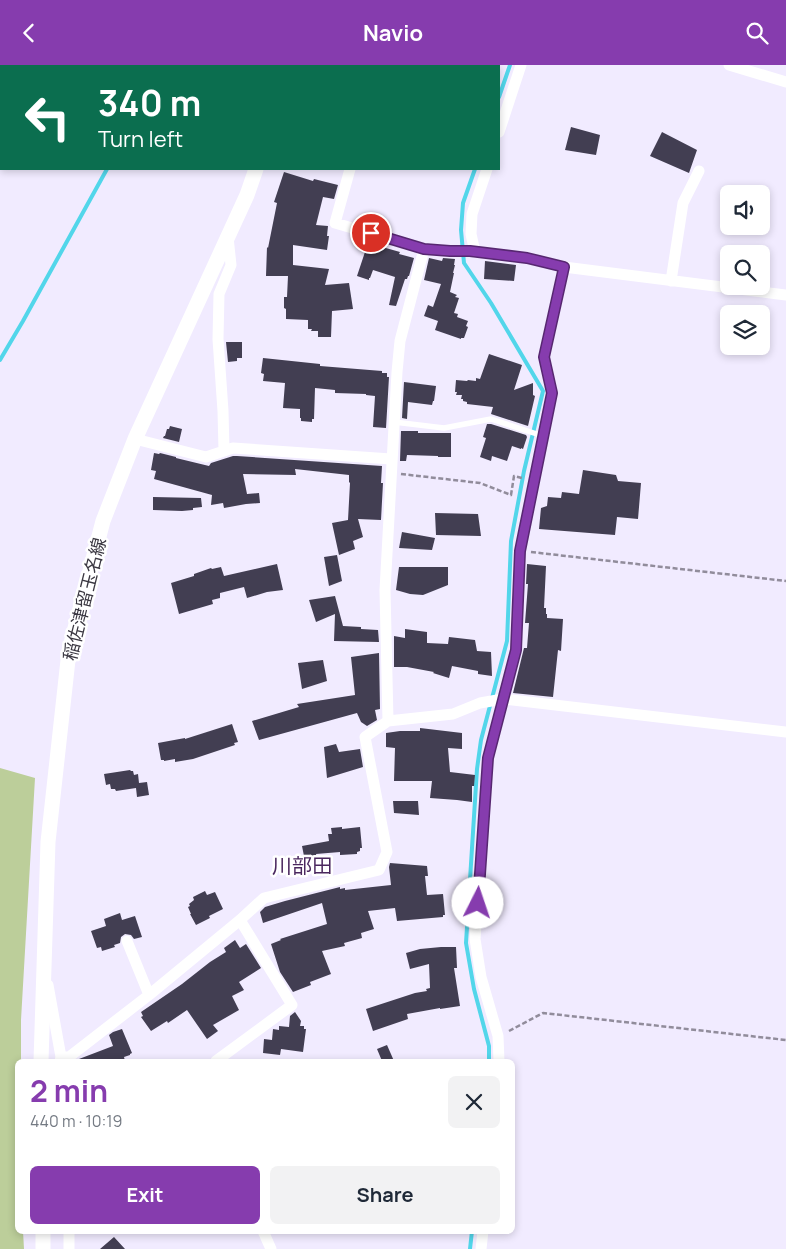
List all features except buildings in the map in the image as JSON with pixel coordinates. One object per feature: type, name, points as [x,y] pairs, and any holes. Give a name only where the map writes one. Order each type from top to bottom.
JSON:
[{"type":"main road","name":"稲佐津留玉名線","points":[[41,1059],[48,843],[69,651],[103,521],[135,439],[247,195],[256,170]]},
{"type":"main road","points":[[43,1234],[43,1249]]},
{"type":"street","points":[[500,129],[521,65]]},
{"type":"street","points":[[729,65],[744,67],[786,82]]},
{"type":"street","points":[[350,170],[335,223],[424,249],[527,258],[564,267],[786,295]]},
{"type":"street","points":[[473,252],[471,234],[472,214],[487,170]]},
{"type":"street","points":[[671,281],[683,203],[699,171]]},
{"type":"street","points":[[224,451],[218,339],[219,294],[231,265],[228,236]]},
{"type":"street","points":[[388,721],[385,590],[392,473],[391,459],[400,341],[424,249]]},
{"type":"street","points":[[499,1059],[498,1036],[481,977],[475,939],[488,758],[516,650],[520,551],[552,393],[544,357],[564,267]]},
{"type":"street","points":[[135,439],[206,457],[233,447],[391,459]]},
{"type":"street","points":[[44,966],[65,1059],[149,995],[264,898],[379,870],[387,852],[365,737],[388,721],[453,714],[480,703],[502,699],[786,732]]},
{"type":"street","points":[[219,1059],[292,1005],[240,920]]},
{"type":"street","points":[[127,941],[149,995]]},
{"type":"street","points":[[69,1234],[69,1249]]},
{"type":"street","points":[[264,1234],[271,1249]]},
{"type":"street","points":[[481,1249],[483,1234]]},
{"type":"lane","points":[[394,422],[444,428],[491,419],[542,436]]},
{"type":"path","points":[[392,473],[480,483],[511,495],[514,476]]},
{"type":"path","points":[[520,551],[786,581]]},
{"type":"path","points":[[498,1036],[543,1013],[786,1040]]},
{"type":"green space","points":[[0,768],[35,778],[21,1020],[21,1059],[15,1059],[15,1234],[23,1234],[24,1249],[0,1249]]},
{"type":"waterway","points":[[500,94],[510,65]]},
{"type":"waterway","points":[[0,360],[106,170]]},
{"type":"waterway","points":[[475,170],[463,203],[461,230],[464,263],[491,303],[543,391],[524,471],[511,541],[507,641],[481,740],[477,769],[466,943],[474,989],[489,1046],[489,1059]]},
{"type":"waterway","points":[[470,1249],[472,1234]]},
{"type":"district","name":"川部田","points":[[302,865]]},
{"type":"route","points":[[371,233],[424,249],[470,251],[527,258],[564,267],[544,357],[552,393],[520,551],[516,650],[488,758],[478,903]]}]
